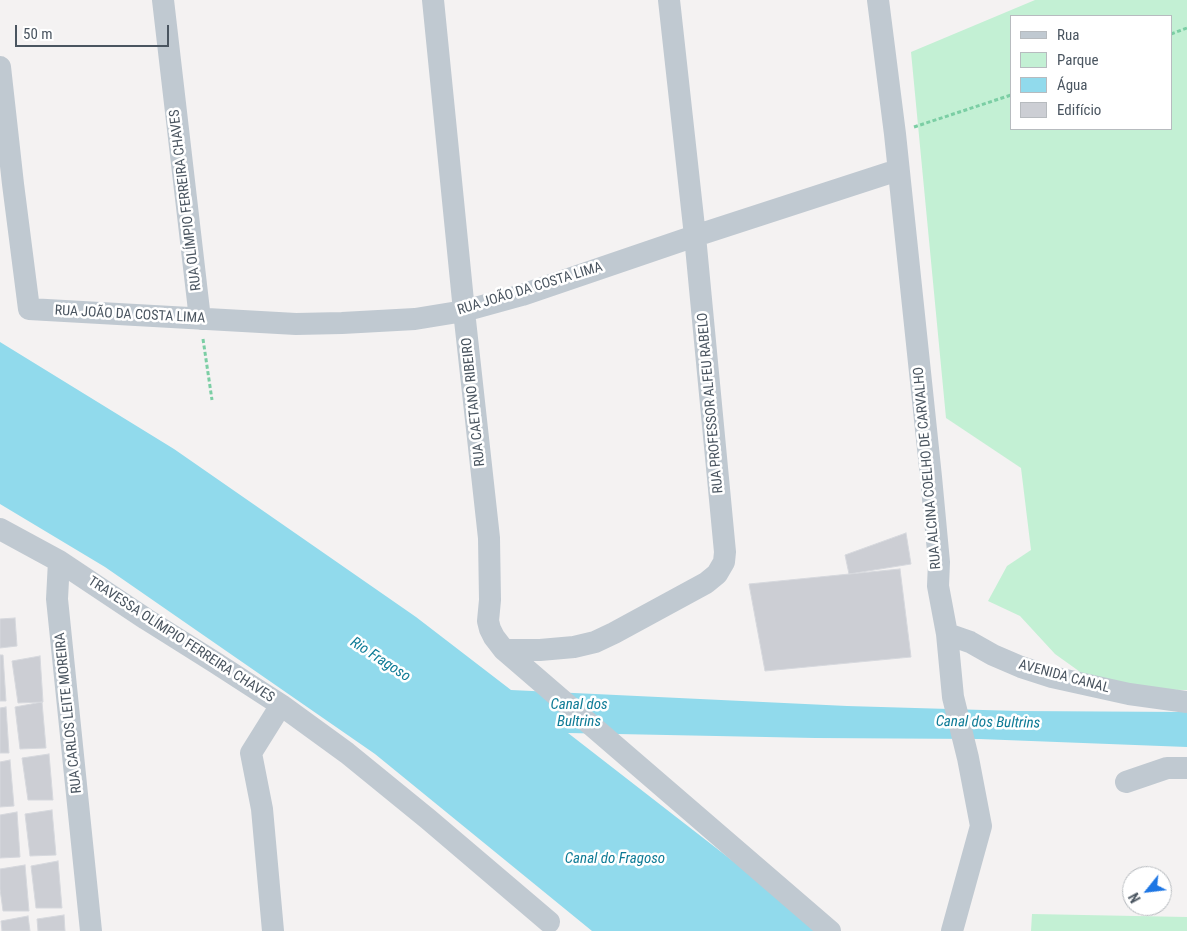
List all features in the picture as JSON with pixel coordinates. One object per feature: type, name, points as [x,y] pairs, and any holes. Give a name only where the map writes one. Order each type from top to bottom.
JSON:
[{"type":"street","name":"RUA OLÍMPIO FERREIRA CHAVES","points":[[163,0],[200,319]]},
{"type":"street","name":"RUA CAETANO RIBEIRO","points":[[433,0],[489,538],[490,600],[488,621],[490,629],[504,650],[830,931]]},
{"type":"street","name":"RUA PROFESSOR ALFEU RABELO","points":[[504,650],[540,650],[596,642],[706,583],[717,574],[724,562],[726,552],[695,236],[669,0]]},
{"type":"street","name":"RUA ALCINA COELHO DE CARVALHO","points":[[878,0],[931,477],[939,562],[938,586],[947,634],[953,698],[968,758],[981,826],[952,931]]},
{"type":"street","points":[[0,67],[6,184]]},
{"type":"street","name":"RUA JOÃO DA COSTA LIMA","points":[[6,184],[29,310],[296,324],[415,319],[464,311],[522,295],[898,170]]},
{"type":"street","points":[[0,529],[59,561]]},
{"type":"street","name":"TRAVESSA OLÍMPIO FERREIRA CHAVES","points":[[59,561],[281,705],[251,753],[262,809],[273,931]]},
{"type":"street","name":"RUA CARLOS LEITE MOREIRA","points":[[59,561],[57,599],[91,931]]},
{"type":"street","name":"AVENIDA CANAL","points":[[947,634],[970,642],[1000,658],[1052,677],[1129,694],[1187,702]]},
{"type":"street","points":[[281,705],[354,759],[428,819],[551,928]]},
{"type":"street","points":[[1126,782],[1167,768],[1187,768]]},
{"type":"path","points":[[1172,34],[1187,28]]},
{"type":"path","points":[[894,134],[1010,95]]},
{"type":"path","points":[[200,319],[212,400]]},
{"type":"green space","points":[[1035,0],[1187,0],[1187,690],[1104,689],[1055,654],[1020,616],[988,601],[1007,566],[1031,550],[1021,468],[946,418],[911,52]]},
{"type":"green space","points":[[1032,914],[1187,917],[1187,931],[1031,931]]},
{"type":"water","name":"Canal do Fragoso","points":[[0,342],[174,449],[416,617],[511,690],[847,706],[1017,711],[1187,712],[1187,747],[979,739],[568,733],[823,931],[592,931],[375,754],[105,567],[0,504]]},
{"type":"building","points":[[906,533],[911,564],[849,574],[845,555]]},
{"type":"building","points":[[900,569],[911,657],[765,671],[749,584]]},
{"type":"building","points":[[15,618],[17,646],[0,648],[0,619]]},
{"type":"building","points":[[0,655],[3,655],[6,701],[0,701]]},
{"type":"building","points":[[40,656],[43,702],[18,703],[12,661]]},
{"type":"building","points":[[42,702],[46,748],[20,749],[15,707]]},
{"type":"building","points":[[6,707],[9,753],[0,753],[0,708]]},
{"type":"building","points":[[49,754],[53,800],[28,800],[22,758]]},
{"type":"building","points":[[10,760],[14,806],[0,807],[0,762]]},
{"type":"building","points":[[52,810],[56,855],[30,856],[25,814]]},
{"type":"building","points":[[17,812],[20,857],[0,858],[0,815]]},
{"type":"building","points":[[58,861],[62,908],[36,908],[31,866]]},
{"type":"building","points":[[25,865],[29,911],[3,911],[0,869]]},
{"type":"building","points":[[64,915],[65,931],[38,931],[37,919]]},
{"type":"building","points":[[28,916],[30,931],[2,931],[1,921]]},
{"type":"water label","name":"Rio Fragoso","points":[[380,660]]},
{"type":"water label","name":"Canal dos Bultrins","points":[[579,714]]},
{"type":"water label","name":"Canal dos Bultrins","points":[[988,723]]}]
